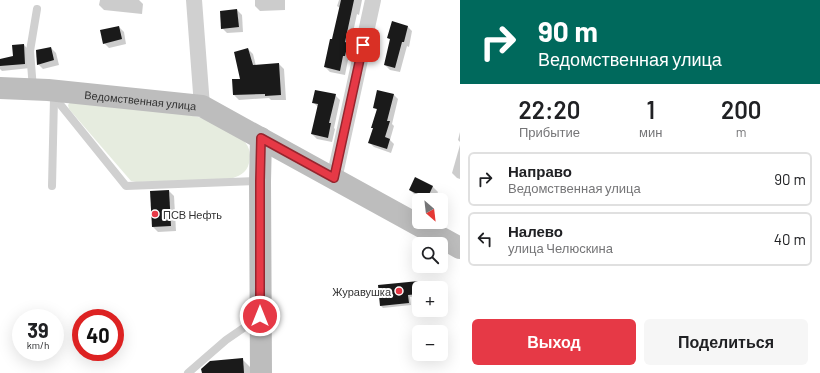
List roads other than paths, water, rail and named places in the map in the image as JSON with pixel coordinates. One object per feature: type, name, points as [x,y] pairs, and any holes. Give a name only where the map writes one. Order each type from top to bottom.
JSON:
[{"type":"main road","name":"Ведомственная улица","points":[[0,88],[202,106],[460,248]]},
{"type":"main road","points":[[261,138],[261,373]]},
{"type":"street","points":[[194,0],[202,106]]},
{"type":"street","points":[[334,178],[373,0]]},
{"type":"lane","points":[[37,9],[30,51],[45,92],[52,186]]},
{"type":"lane","points":[[45,92],[126,186],[260,181]]},
{"type":"lane","points":[[188,373],[226,340],[260,316]]},
{"type":"place","name":"ПСВ Нефть","points":[[155,214]]},
{"type":"place","name":"Журавушка","points":[[399,291]]}]
